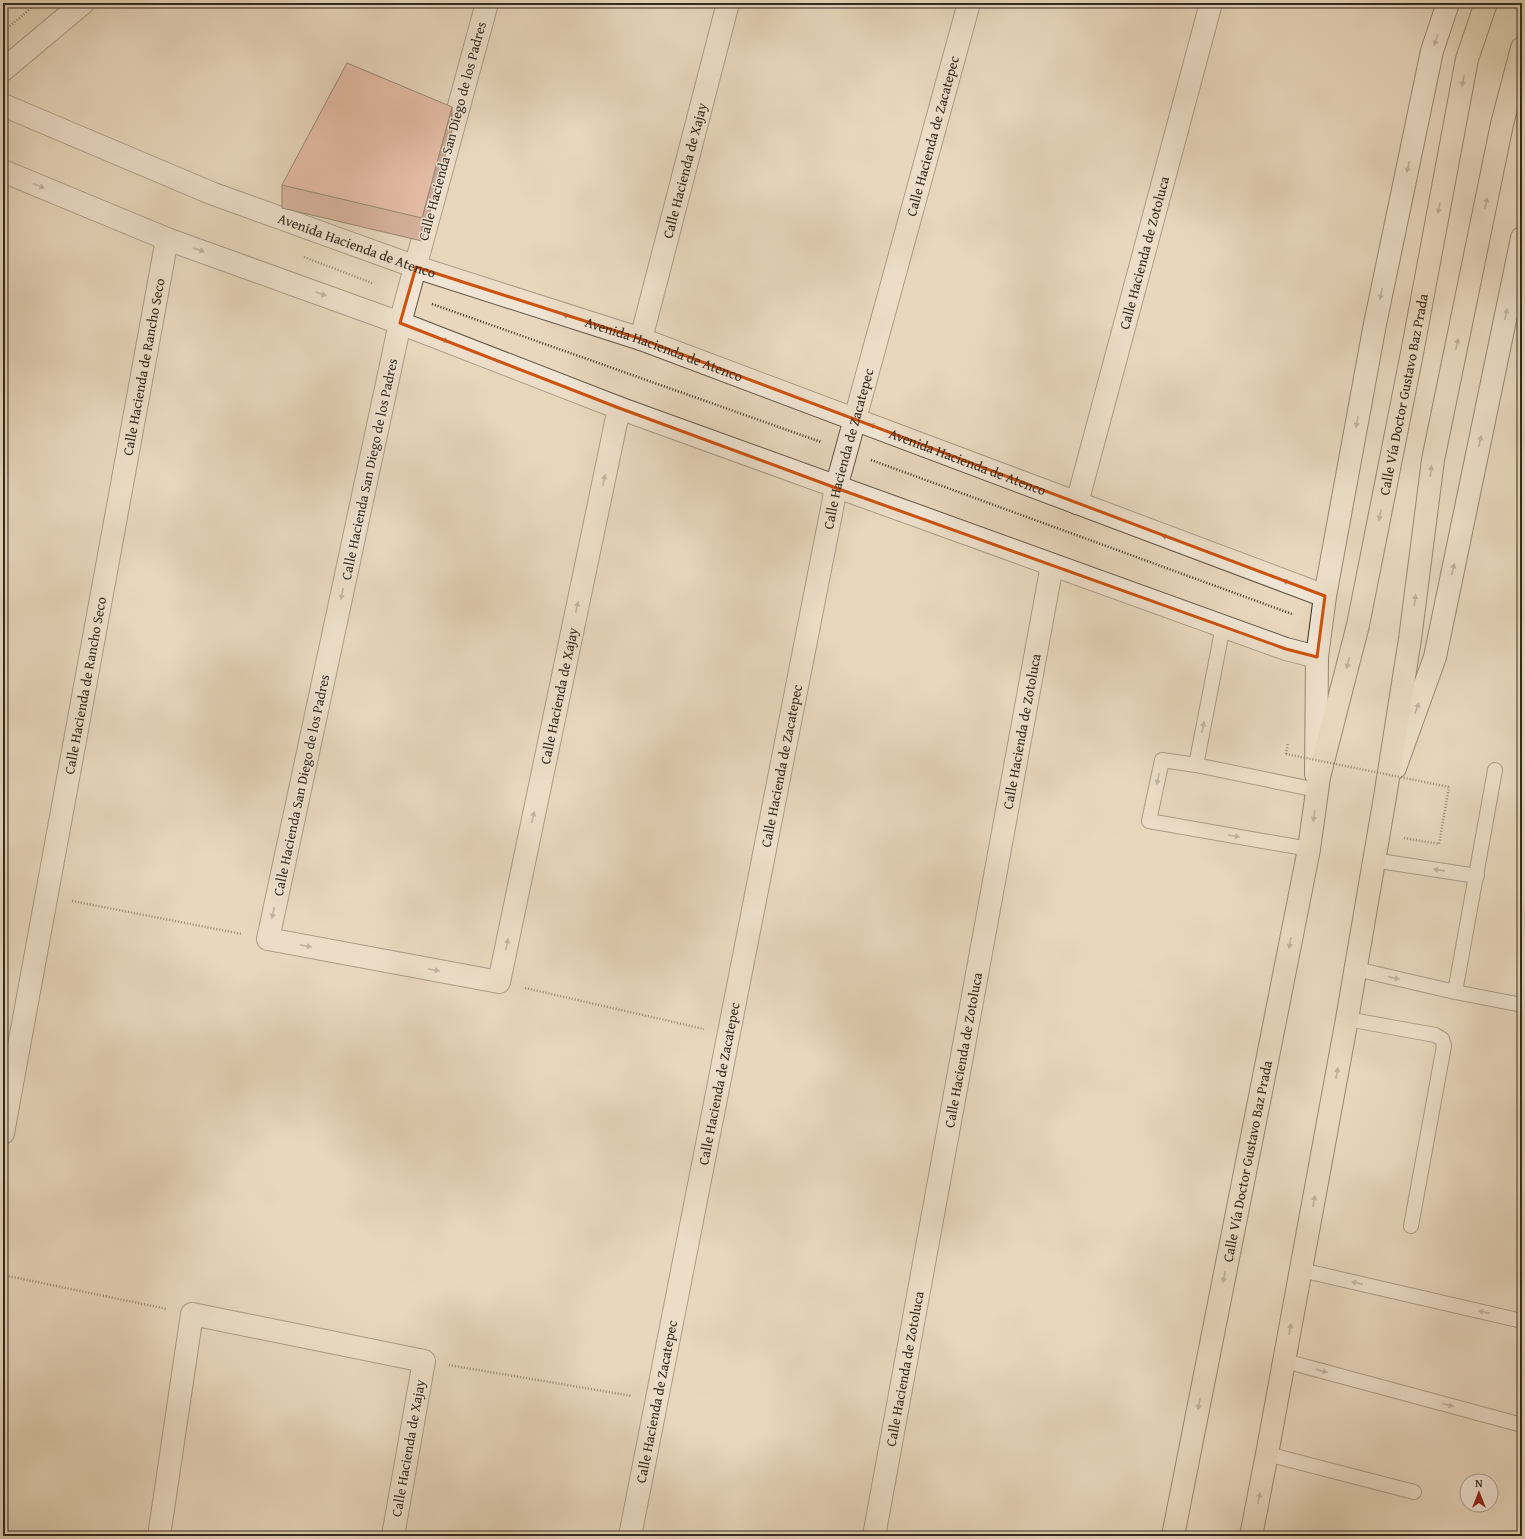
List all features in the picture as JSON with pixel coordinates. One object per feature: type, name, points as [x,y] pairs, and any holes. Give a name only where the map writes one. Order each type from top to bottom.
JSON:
[{"type":"main road","name":"Calle Vía Doctor Gustavo Baz Prada","points":[[1173,1536],[1309,849],[1317,788],[1358,625],[1467,59],[1486,3]]},
{"type":"main road","points":[[1251,1536],[1268,1454],[1356,969],[1410,639],[1433,460],[1502,124],[1522,48]]},
{"type":"street","points":[[3,70],[83,3]]},
{"type":"street","name":"Calle Hacienda San Diego de los Padres","points":[[268,938],[400,323],[487,3]]},
{"type":"street","name":"Calle Hacienda de Xajay","points":[[641,339],[728,3]]},
{"type":"street","name":"Calle Hacienda de Zacatepec","points":[[630,1536],[727,1036],[836,488],[968,3]]},
{"type":"street","name":"Calle Hacienda de Zotoluca","points":[[1077,503],[1211,3]]},
{"type":"street","name":"Calle Vía Doctor Gustavo Baz Prada","points":[[1317,788],[1317,657],[1325,596],[1376,316],[1432,51],[1448,3]]},
{"type":"street","name":"Avenida Hacienda de Atenco","points":[[3,105],[211,193],[416,267],[641,339],[855,418],[1325,596]]},
{"type":"street","points":[[3,171],[167,239],[400,323],[619,408],[836,488],[1052,564],[1286,649],[1317,657]]},
{"type":"street","points":[[1385,797],[1435,657],[1522,238]]},
{"type":"street","name":"Calle Hacienda de Rancho Seco","points":[[3,1133],[167,239]]},
{"type":"street","name":"Calle Hacienda de Xajay","points":[[499,982],[619,408]]},
{"type":"street","name":"Calle Hacienda de Zotoluca","points":[[874,1536],[1052,564]]},
{"type":"street","points":[[268,938],[499,982]]},
{"type":"street","points":[[159,1536],[192,1314],[424,1361]]},
{"type":"street","name":"Calle Hacienda de Xajay","points":[[393,1536],[424,1361]]},
{"type":"lane","points":[[1196,765],[1223,626]]},
{"type":"lane","points":[[1309,849],[1149,820],[1162,760],[1317,788]]},
{"type":"lane","points":[[1456,992],[1495,770]]},
{"type":"lane","points":[[1373,860],[1477,876]]},
{"type":"lane","points":[[1356,969],[1456,992],[1522,1005]]},
{"type":"lane","points":[[1347,1019],[1436,1035],[1442,1039],[1444,1046],[1411,1226]]},
{"type":"lane","points":[[1301,1270],[1522,1321]]},
{"type":"lane","points":[[1285,1361],[1522,1425]]},
{"type":"lane","points":[[1268,1454],[1414,1492]]},
{"type":"path","points":[[3,32],[38,3]]},
{"type":"path","points":[[297,254],[408,296],[846,451],[1297,616]]},
{"type":"path","points":[[1052,564],[1077,503]]},
{"type":"path","points":[[1286,754],[1449,787],[1439,844],[1378,834]]},
{"type":"path","points":[[46,896],[268,938]]},
{"type":"path","points":[[499,982],[696,1027],[727,1036]]},
{"type":"path","points":[[3,1275],[192,1314]]},
{"type":"path","points":[[424,1361],[656,1400]]},
{"type":"highlighted area","points":[[416,267],[641,339],[1325,596],[1317,657],[1286,649],[836,488],[619,408],[400,323]]},
{"type":"building","points":[[347,63],[452,107],[422,218],[282,185]]}]
